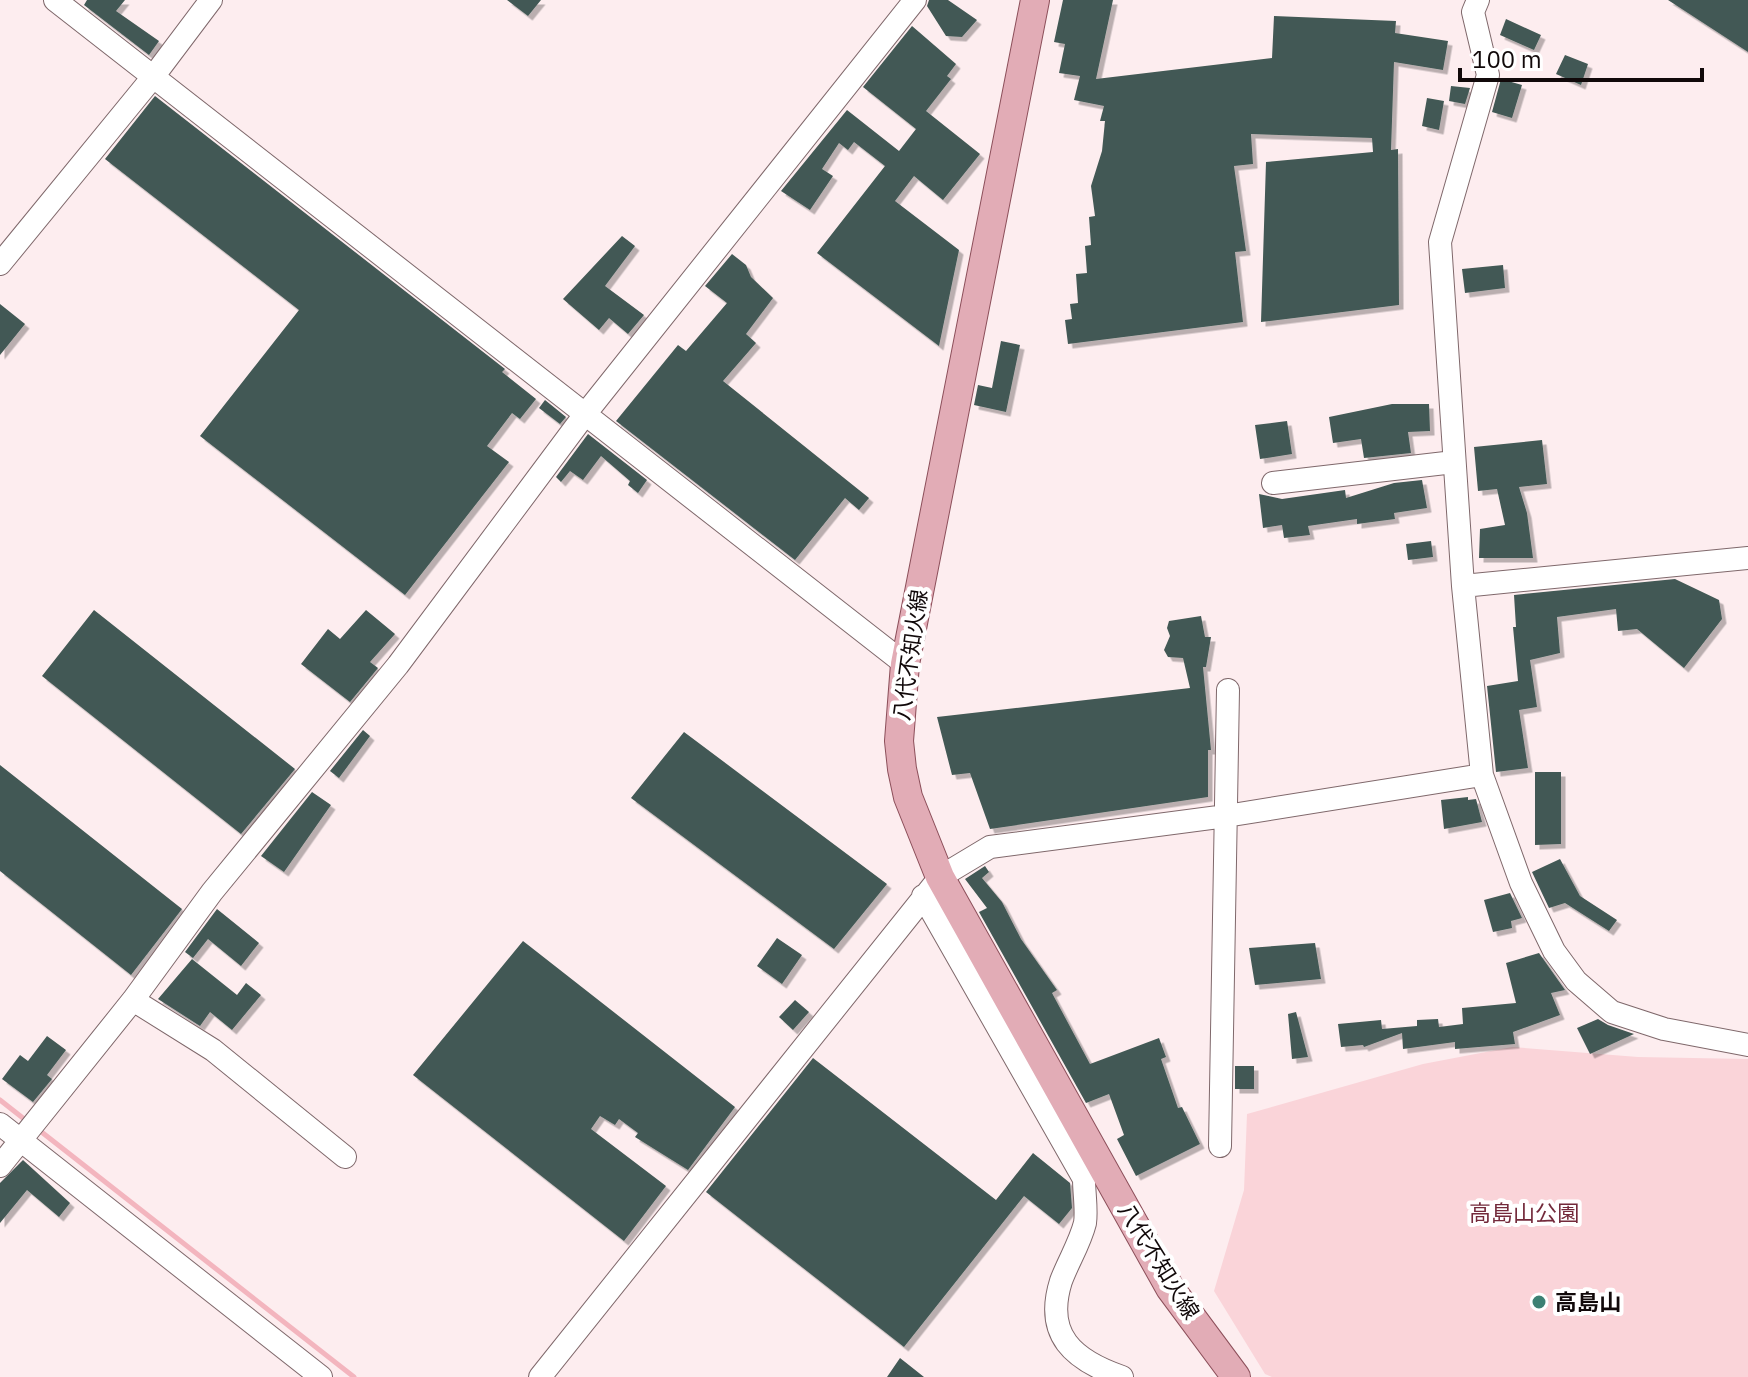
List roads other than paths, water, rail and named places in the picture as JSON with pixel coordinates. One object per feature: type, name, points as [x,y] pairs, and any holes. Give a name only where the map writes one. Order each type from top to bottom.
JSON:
[{"type":"main road","name":"八代不知火線","points":[[1035,0],[905,664],[899,741],[902,769],[932,887],[1170,1288],[1236,1377]]},
{"type":"street","points":[[55,0],[905,664]]},
{"type":"street","points":[[0,264],[153,77],[211,0]]},
{"type":"street","points":[[0,1166],[133,1000],[212,892],[398,665],[586,413],[915,0]]},
{"type":"street","points":[[1478,0],[1473,12],[1488,75],[1440,242],[1463,586],[1482,775],[1521,883],[1554,951],[1576,981],[1612,1012],[1664,1029],[1748,1045]]},
{"type":"street","points":[[1273,483],[1454,462]]},
{"type":"street","points":[[1463,586],[1748,558]]},
{"type":"street","points":[[1220,1146],[1228,690]]},
{"type":"street","points":[[540,1377],[932,887],[990,847],[1226,816],[1482,775]]},
{"type":"street","points":[[932,887],[1084,1179],[1085,1222],[1060,1284],[1055,1321],[1062,1340],[1095,1368],[1122,1377]]},
{"type":"street","points":[[133,1000],[213,1050],[345,1157]]},
{"type":"street","points":[[0,1124],[29,1130],[321,1377]]},
{"type":"waterway","points":[[0,1100],[28,1122]]},
{"type":"waterway","points":[[39,1130],[354,1377]]},
{"type":"place","name":"高島山","points":[[1539,1302]]},
{"type":"park label","name":"高島山公園","points":[[1524,1213]]}]
